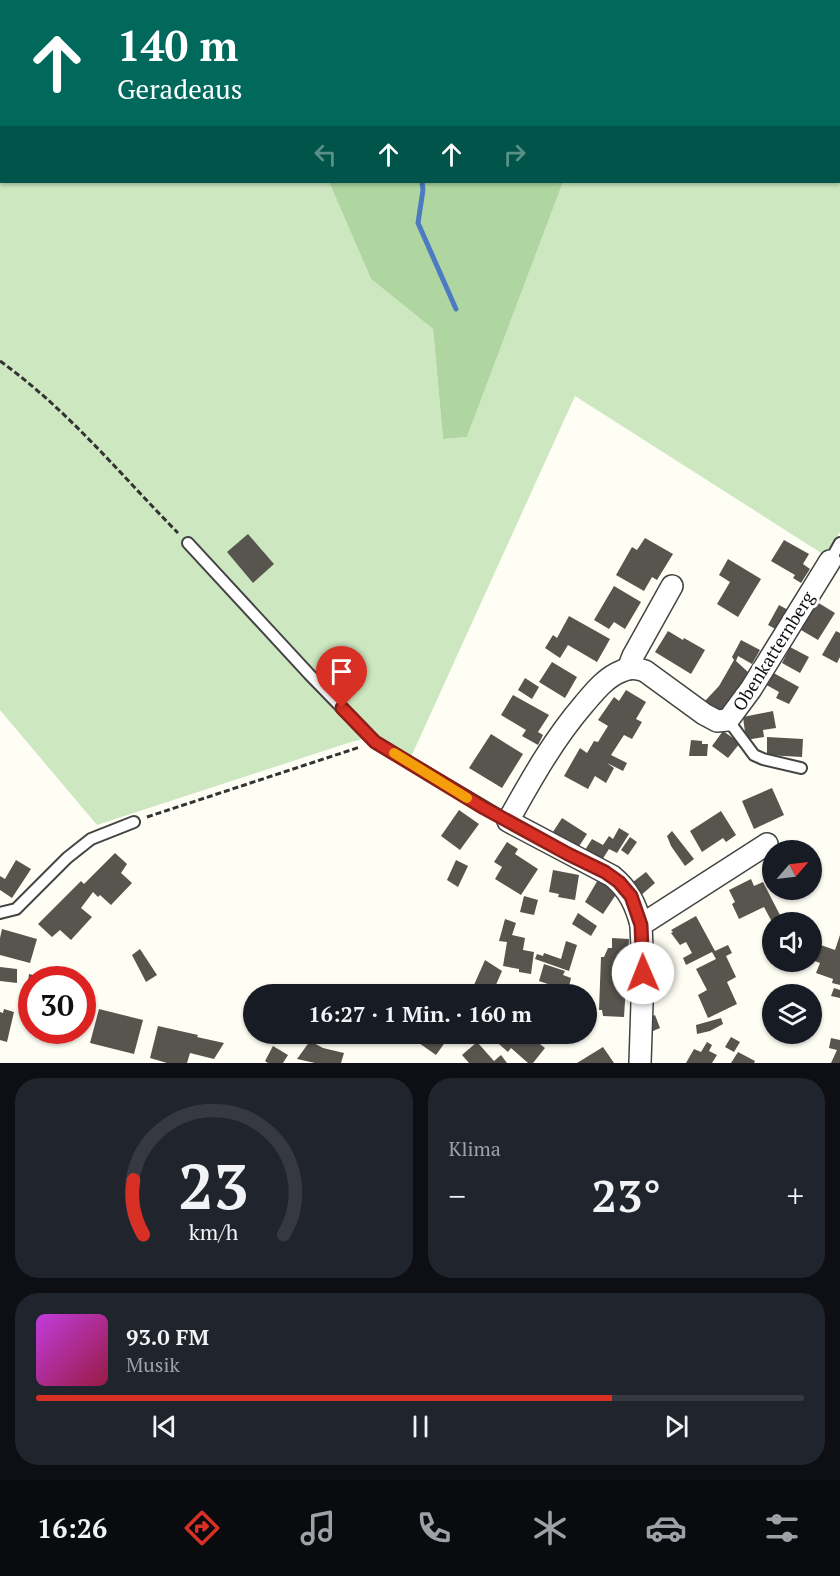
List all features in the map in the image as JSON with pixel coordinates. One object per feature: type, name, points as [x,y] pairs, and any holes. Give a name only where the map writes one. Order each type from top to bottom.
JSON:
[{"type":"street","name":"Obenkatternberg","points":[[628,669],[645,671],[704,714],[717,721],[728,720],[751,689],[835,552]]},
{"type":"street","points":[[640,1063],[643,973],[641,925],[631,896],[626,888],[612,876],[508,821],[565,726],[603,683],[628,669],[672,586]]},
{"type":"street","points":[[641,925],[762,847]]},
{"type":"lane","points":[[188,543],[375,742],[508,821]]},
{"type":"lane","points":[[728,720],[754,754],[763,759],[801,768]]},
{"type":"lane","points":[[0,913],[16,909],[67,858],[91,839],[134,822]]},
{"type":"path","points":[[0,361],[66,415],[188,543]]},
{"type":"path","points":[[134,822],[375,742]]},
{"type":"green space","points":[[0,183],[329,183],[371,279],[433,329],[443,439],[467,437],[563,183],[840,183],[840,532],[826,556],[575,396],[411,757],[376,736],[351,742],[97,825],[0,710]]},
{"type":"green space","points":[[329,183],[563,183],[467,437],[443,439],[433,329],[371,279]]},
{"type":"building","points":[[248,534],[274,564],[253,583],[227,552]]},
{"type":"building","points":[[645,538],[673,554],[657,580],[652,577],[644,591],[616,575],[632,547],[637,550]]},
{"type":"building","points":[[784,540],[809,554],[803,564],[810,569],[801,583],[793,578],[795,575],[771,561]]},
{"type":"building","points":[[728,559],[761,579],[738,617],[717,604],[730,582],[719,575]]},
{"type":"building","points":[[614,586],[641,602],[625,629],[614,622],[609,629],[594,620]]},
{"type":"building","points":[[817,602],[835,613],[818,640],[801,630]]},
{"type":"building","points":[[779,605],[790,611],[779,631],[768,625]]},
{"type":"building","points":[[569,616],[610,639],[597,662],[568,645],[560,658],[545,648],[553,635],[557,638]]},
{"type":"building","points":[[668,631],[705,650],[691,674],[655,652]]},
{"type":"building","points":[[836,631],[840,633],[840,657],[837,663],[822,655]]},
{"type":"building","points":[[741,640],[760,650],[752,664],[738,656],[736,661],[748,672],[733,699],[719,713],[705,701],[719,686],[734,660],[732,657]]},
{"type":"building","points":[[790,647],[809,657],[800,673],[782,663]]},
{"type":"building","points":[[552,662],[577,677],[565,698],[539,682]]},
{"type":"building","points":[[770,671],[799,687],[789,704],[776,698],[779,692],[763,683]]},
{"type":"building","points":[[525,678],[539,687],[532,699],[518,690]]},
{"type":"building","points":[[626,690],[646,702],[636,719],[642,722],[632,739],[624,735],[611,755],[627,763],[623,771],[607,763],[614,768],[606,783],[595,776],[588,789],[564,776],[580,748],[587,753],[594,741],[598,742],[608,726],[598,720],[614,697],[619,701]]},
{"type":"building","points":[[513,695],[549,715],[538,732],[543,735],[538,745],[522,736],[526,730],[501,715]]},
{"type":"building","points":[[773,711],[776,728],[763,730],[764,737],[746,740],[743,717]]},
{"type":"building","points":[[723,731],[740,743],[728,758],[712,746]]},
{"type":"building","points":[[491,734],[523,754],[502,788],[469,768]]},
{"type":"building","points":[[767,737],[803,739],[802,757],[767,755]]},
{"type":"building","points":[[691,740],[708,744],[707,756],[689,756]]},
{"type":"building","points":[[772,788],[784,815],[754,829],[742,801]]},
{"type":"building","points":[[459,810],[479,824],[460,850],[441,836]]},
{"type":"building","points":[[721,811],[736,835],[726,842],[723,838],[702,852],[690,831]]},
{"type":"building","points":[[562,818],[587,834],[576,851],[551,835]]},
{"type":"building","points":[[619,828],[629,834],[617,853],[609,849],[602,860],[585,850],[592,839],[603,845],[609,836],[613,839]]},
{"type":"building","points":[[672,831],[694,859],[685,866],[667,836]]},
{"type":"building","points":[[630,837],[637,842],[628,855],[621,850]]},
{"type":"building","points":[[507,842],[518,849],[515,854],[538,869],[521,895],[495,879],[502,867],[494,862]]},
{"type":"building","points":[[115,853],[127,864],[121,873],[132,883],[111,905],[93,892],[81,908],[92,917],[71,940],[60,930],[52,937],[38,924],[81,881],[84,884]]},
{"type":"building","points":[[16,860],[31,869],[12,898],[0,890],[0,876],[5,879]]},
{"type":"building","points":[[456,860],[468,866],[458,887],[447,880]]},
{"type":"building","points":[[553,870],[579,875],[575,900],[558,897],[559,894],[549,892]]},
{"type":"building","points":[[646,872],[655,883],[639,897],[629,885]]},
{"type":"building","points":[[599,878],[619,890],[603,914],[585,902]]},
{"type":"building","points":[[751,879],[754,886],[762,882],[762,900],[772,900],[778,912],[767,912],[764,907],[739,919],[729,890]]},
{"type":"building","points":[[524,896],[538,900],[534,915],[520,912]]},
{"type":"building","points":[[578,913],[597,926],[591,936],[572,924]]},
{"type":"building","points":[[696,916],[715,951],[728,945],[732,953],[726,956],[736,977],[727,982],[737,1004],[708,1018],[698,995],[707,990],[696,969],[716,959],[712,952],[686,965],[683,958],[692,953],[686,942],[680,945],[671,933],[673,932],[671,930]]},
{"type":"building","points":[[505,919],[516,923],[512,935],[525,938],[523,950],[534,952],[531,974],[503,966],[507,942],[499,941]]},
{"type":"building","points":[[2,929],[37,939],[30,963],[0,955]]},
{"type":"building","points":[[840,935],[840,985],[832,983],[833,979],[816,973],[822,972],[822,945],[835,950]]},
{"type":"building","points":[[612,938],[629,939],[624,1017],[603,1016],[602,1010],[599,1010],[601,957],[604,957],[608,948],[612,948]]},
{"type":"building","points":[[566,941],[577,945],[569,971],[535,959],[537,954],[543,956],[544,953],[561,959]]},
{"type":"building","points":[[140,949],[157,975],[146,982],[132,955]]},
{"type":"building","points":[[485,960],[502,971],[496,984],[474,984]]},
{"type":"building","points":[[544,964],[565,971],[563,975],[571,978],[570,984],[548,984],[539,981]]},
{"type":"building","points":[[0,967],[17,969],[17,983],[0,981]]},
{"type":"building","points":[[834,988],[840,990],[840,998],[831,996]]},
{"type":"building","points":[[4,1009],[14,1012],[7,1042],[0,1040],[0,1012],[3,1013]]},
{"type":"building","points":[[99,1009],[143,1020],[134,1054],[94,1044],[96,1044],[96,1020]]},
{"type":"building","points":[[655,1015],[660,1028],[653,1031],[648,1018]]},
{"type":"building","points":[[721,1018],[723,1024],[710,1031],[697,1034],[696,1025]]},
{"type":"building","points":[[158,1026],[224,1043],[214,1059],[190,1053],[187,1063],[167,1063],[150,1058]]},
{"type":"building","points":[[731,1037],[740,1042],[734,1052],[725,1047]]},
{"type":"building","points":[[831,1038],[840,1040],[840,1063],[831,1063],[837,1050],[829,1048]]},
{"type":"building","points":[[707,1042],[712,1045],[709,1051],[717,1055],[712,1063],[686,1063],[694,1049],[701,1052]]},
{"type":"building","points":[[308,1044],[316,1044],[344,1053],[341,1063],[315,1063],[297,1059]]},
{"type":"building","points":[[420,1044],[444,1044],[436,1055]]},
{"type":"building","points":[[475,1044],[479,1044],[494,1061],[501,1055],[507,1063],[469,1063],[462,1055]]},
{"type":"building","points":[[499,1044],[540,1044],[545,1048],[533,1063],[528,1063],[511,1048],[508,1052]]},
{"type":"building","points":[[273,1046],[288,1055],[283,1063],[265,1061]]},
{"type":"building","points":[[603,1047],[614,1063],[577,1063]]},
{"type":"building","points":[[738,1052],[755,1061],[754,1063],[731,1063]]},
{"type":"waterway","points":[[422,183],[418,223],[456,309]]},
{"type":"slow traffic","points":[[394,753],[467,798]]},
{"type":"route","points":[[342,708],[375,742],[484,808],[612,876],[626,888],[635,905],[641,925],[643,973]]}]
